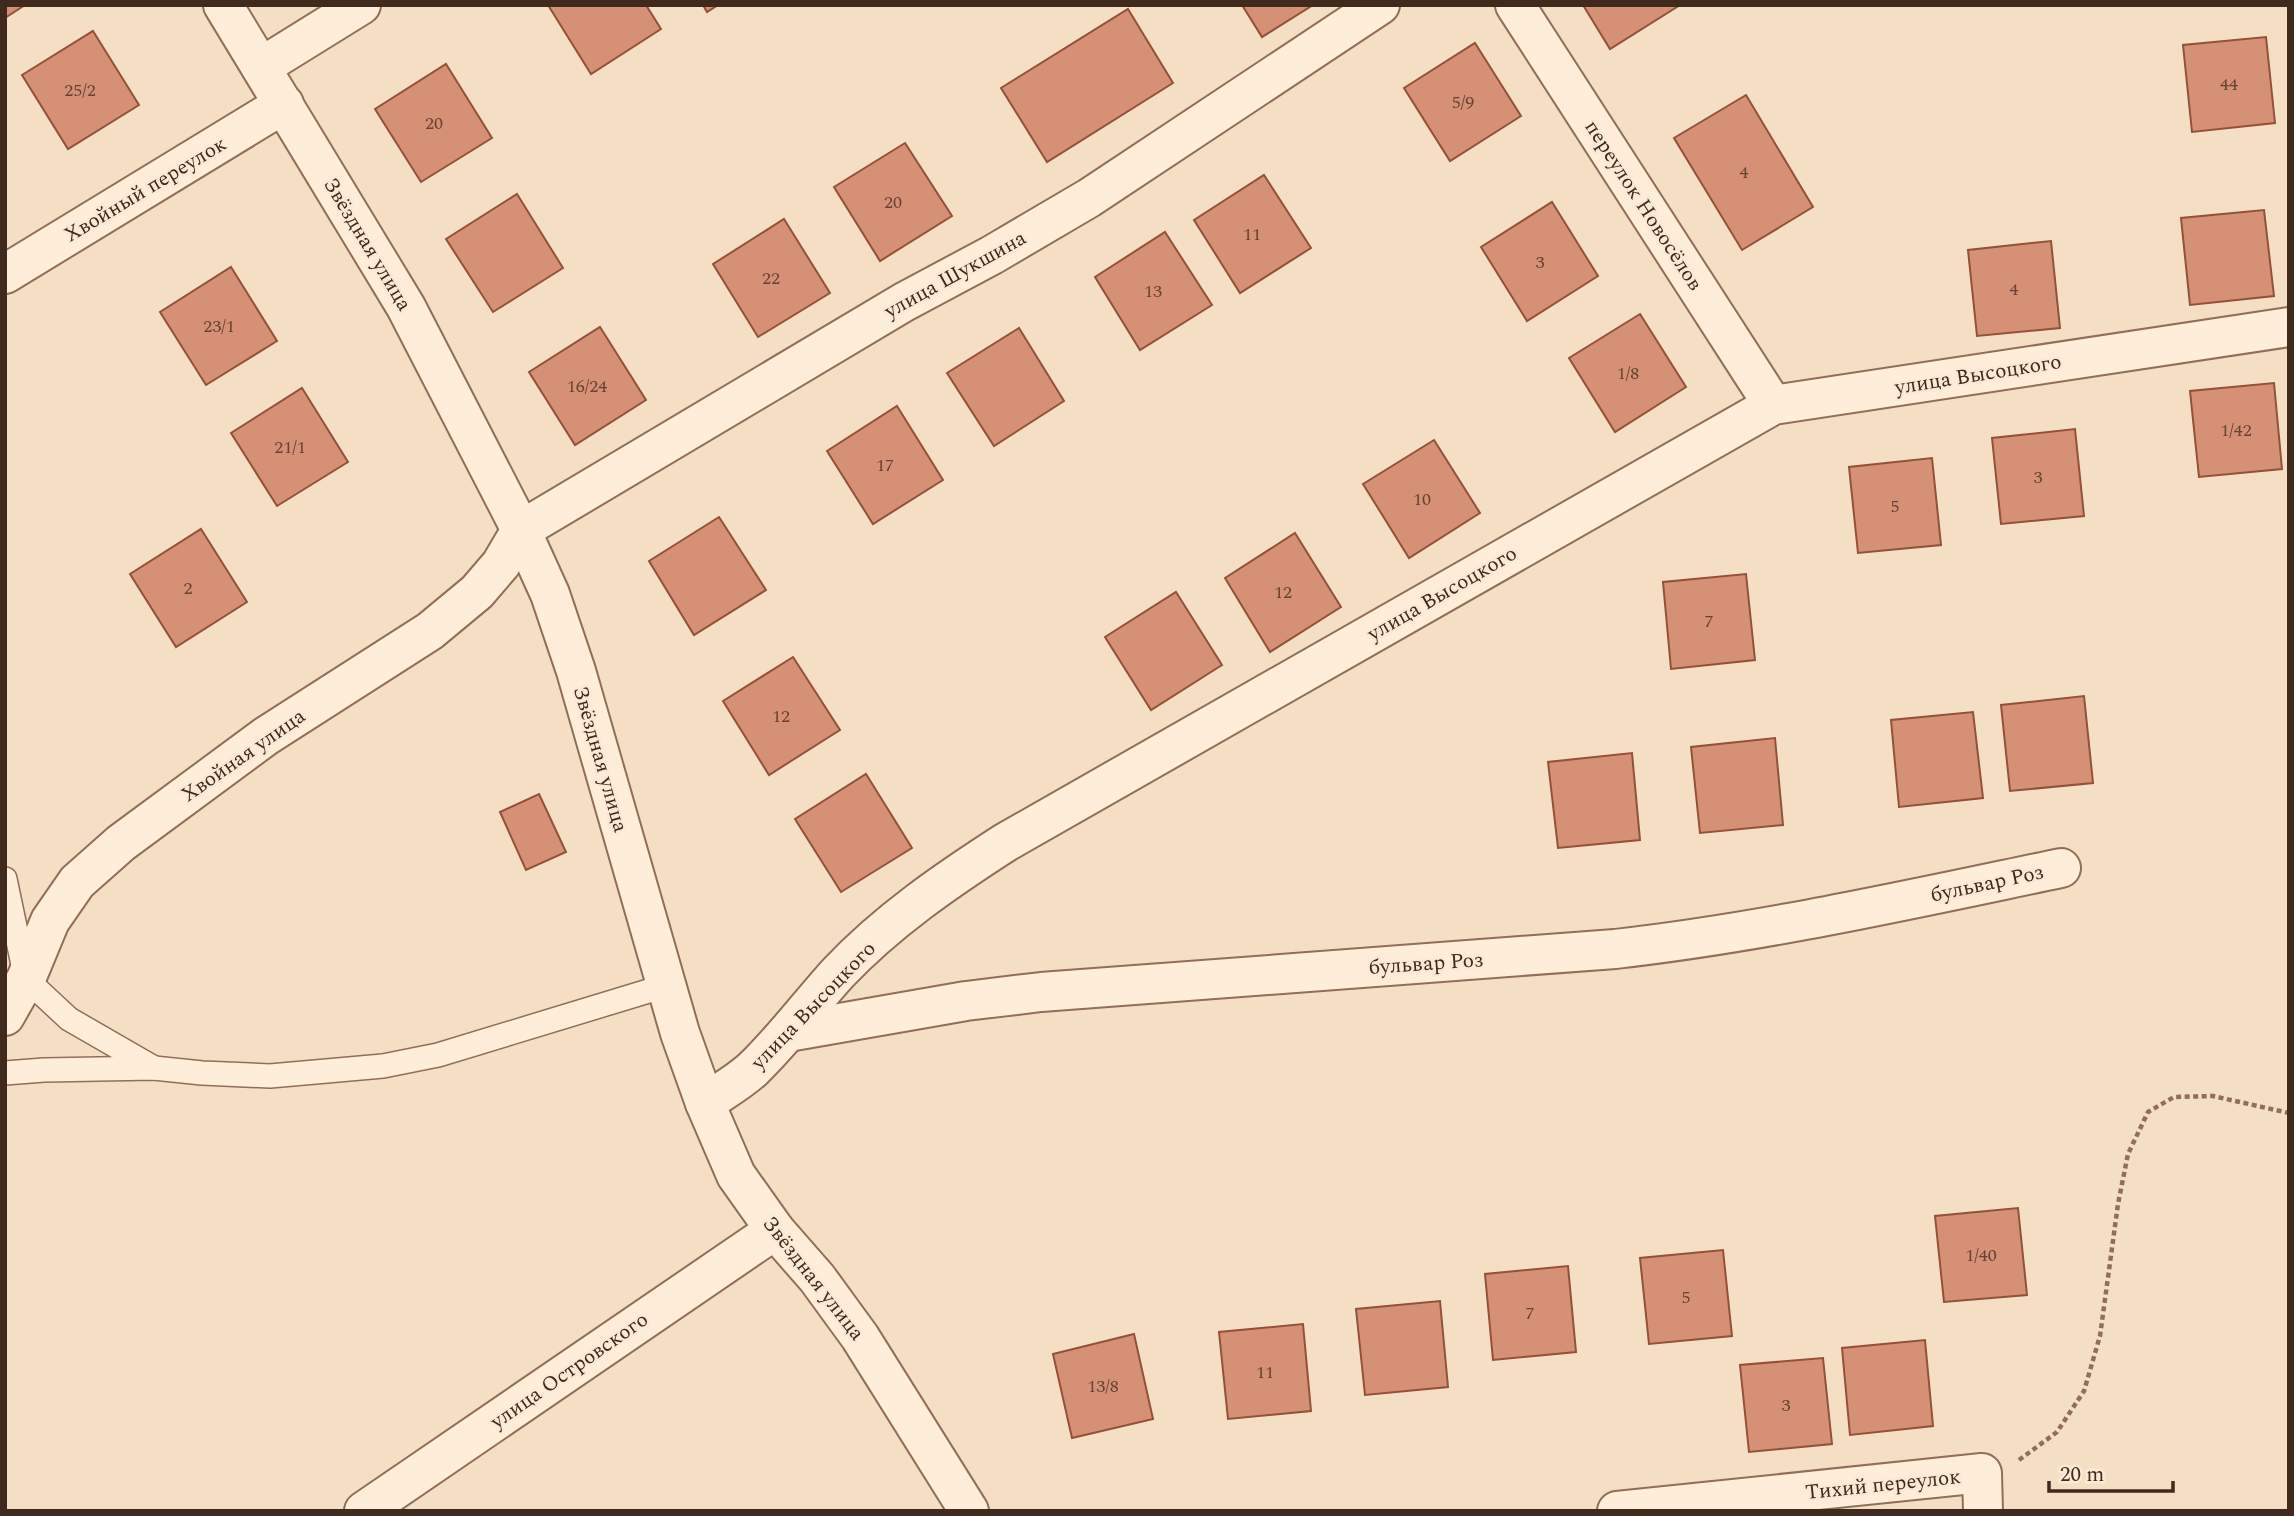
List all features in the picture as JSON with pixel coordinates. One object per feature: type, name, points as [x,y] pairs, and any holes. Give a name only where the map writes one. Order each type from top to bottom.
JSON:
[{"type":"street","name":"Звёздная улица","points":[[223,5],[406,307],[521,530],[550,594],[576,671],[680,1033],[705,1103],[736,1175],[775,1230],[817,1278],[860,1337],[969,1511]]},
{"type":"street","points":[[261,67],[361,5]]},
{"type":"street","name":"улица Шукшина","points":[[521,530],[904,302],[1090,198],[1380,5]]},
{"type":"street","name":"переулок Новосёлов","points":[[1515,5],[1773,405]]},
{"type":"street","name":"Хвойный переулок","points":[[5,274],[284,104]]},
{"type":"street","name":"улица Высоцкого","points":[[705,1103],[750,1071],[788,1032],[839,972],[949,878],[1006,842],[1773,405],[2289,327]]},
{"type":"street","name":"Хвойная улица","points":[[5,1016],[26,979],[50,921],[77,882],[121,843],[246,751],[430,631],[477,592],[501,564],[521,530]]},
{"type":"street","name":"бульвар Роз","points":[[788,1032],[1041,992],[1615,949],[1693,940],[1771,928],[2060,868]]},
{"type":"street","name":"улица Островского","points":[[364,1511],[775,1230]]},
{"type":"street","points":[[1982,1473],[1983,1511]]},
{"type":"street","name":"Тихий переулок","points":[[1617,1511],[1982,1473]]},
{"type":"lane","points":[[5,879],[26,979],[69,1019],[154,1068]]},
{"type":"lane","points":[[5,1073],[154,1068],[270,1076],[383,1066],[438,1055],[666,986]]},
{"type":"path","points":[[1982,1473],[2021,1459],[2057,1432],[2084,1391],[2100,1336],[2118,1204],[2128,1154],[2148,1112],[2174,1097],[2213,1096],[2289,1113]]},
{"type":"building","points":[[5,5],[25,5],[5,18]]},
{"type":"building","points":[[548,5],[646,5],[661,29],[591,74]]},
{"type":"building","points":[[703,5],[718,5],[707,12]]},
{"type":"building","points":[[1242,5],[1313,5],[1262,37]]},
{"type":"building","points":[[1583,5],[1680,5],[1610,49]]},
{"type":"building","points":[[1128,9],[1173,83],[1047,162],[1001,88]]},
{"type":"building","points":[[93,31],[139,105],[68,149],[22,75]]},
{"type":"building","points":[[2266,37],[2275,123],[2192,132],[2183,45]]},
{"type":"building","points":[[1475,43],[1521,116],[1450,161],[1404,88]]},
{"type":"building","points":[[446,64],[492,138],[421,182],[375,109]]},
{"type":"building","points":[[1746,95],[1813,207],[1742,250],[1674,138]]},
{"type":"building","points":[[905,143],[952,216],[880,261],[834,187]]},
{"type":"building","points":[[1264,175],[1311,248],[1240,293],[1194,220]]},
{"type":"building","points":[[517,194],[563,268],[493,312],[446,239]]},
{"type":"building","points":[[1552,202],[1598,276],[1527,321],[1481,247]]},
{"type":"building","points":[[2264,210],[2274,296],[2190,305],[2181,218]]},
{"type":"building","points":[[784,219],[830,293],[758,337],[713,264]]},
{"type":"building","points":[[1165,232],[1212,305],[1140,350],[1095,277]]},
{"type":"building","points":[[2051,241],[2060,328],[1977,336],[1968,250]]},
{"type":"building","points":[[231,267],[277,341],[206,385],[160,312]]},
{"type":"building","points":[[1640,314],[1686,387],[1615,432],[1569,358]]},
{"type":"building","points":[[600,327],[646,400],[575,445],[529,372]]},
{"type":"building","points":[[1019,328],[1064,401],[994,446],[947,373]]},
{"type":"building","points":[[2274,383],[2282,469],[2199,477],[2190,391]]},
{"type":"building","points":[[302,388],[348,462],[277,506],[231,433]]},
{"type":"building","points":[[897,406],[943,480],[873,524],[827,451]]},
{"type":"building","points":[[2075,429],[2084,516],[2001,524],[1992,438]]},
{"type":"building","points":[[1434,440],[1480,513],[1409,558],[1363,484]]},
{"type":"building","points":[[1932,458],[1941,545],[1858,553],[1849,467]]},
{"type":"building","points":[[719,517],[766,590],[694,635],[649,561]]},
{"type":"building","points":[[201,529],[247,602],[176,647],[130,574]]},
{"type":"building","points":[[1295,533],[1341,607],[1270,652],[1225,578]]},
{"type":"building","points":[[1746,574],[1755,660],[1671,669],[1663,582]]},
{"type":"building","points":[[1176,592],[1222,665],[1151,710],[1105,637]]},
{"type":"building","points":[[793,657],[840,730],[769,775],[723,701]]},
{"type":"building","points":[[2084,696],[2093,783],[2010,791],[2001,705]]},
{"type":"building","points":[[1973,712],[1983,798],[1899,807],[1891,720]]},
{"type":"building","points":[[1775,738],[1783,825],[1700,833],[1691,747]]},
{"type":"building","points":[[1632,753],[1640,840],[1558,848],[1548,762]]},
{"type":"building","points":[[866,774],[912,848],[841,892],[795,819]]},
{"type":"building","points":[[539,794],[566,852],[526,870],[500,812]]},
{"type":"building","points":[[2018,1208],[2027,1295],[1944,1302],[1935,1216]]},
{"type":"building","points":[[1723,1250],[1732,1336],[1649,1344],[1640,1258]]},
{"type":"building","points":[[1568,1266],[1576,1352],[1493,1360],[1485,1274]]},
{"type":"building","points":[[1440,1301],[1448,1387],[1365,1395],[1356,1309]]},
{"type":"building","points":[[1303,1324],[1311,1411],[1228,1419],[1219,1332]]},
{"type":"building","points":[[1134,1334],[1153,1419],[1072,1438],[1053,1354]]},
{"type":"building","points":[[1925,1340],[1933,1426],[1850,1435],[1842,1348]]},
{"type":"building","points":[[1823,1358],[1832,1444],[1749,1452],[1740,1365]]}]
